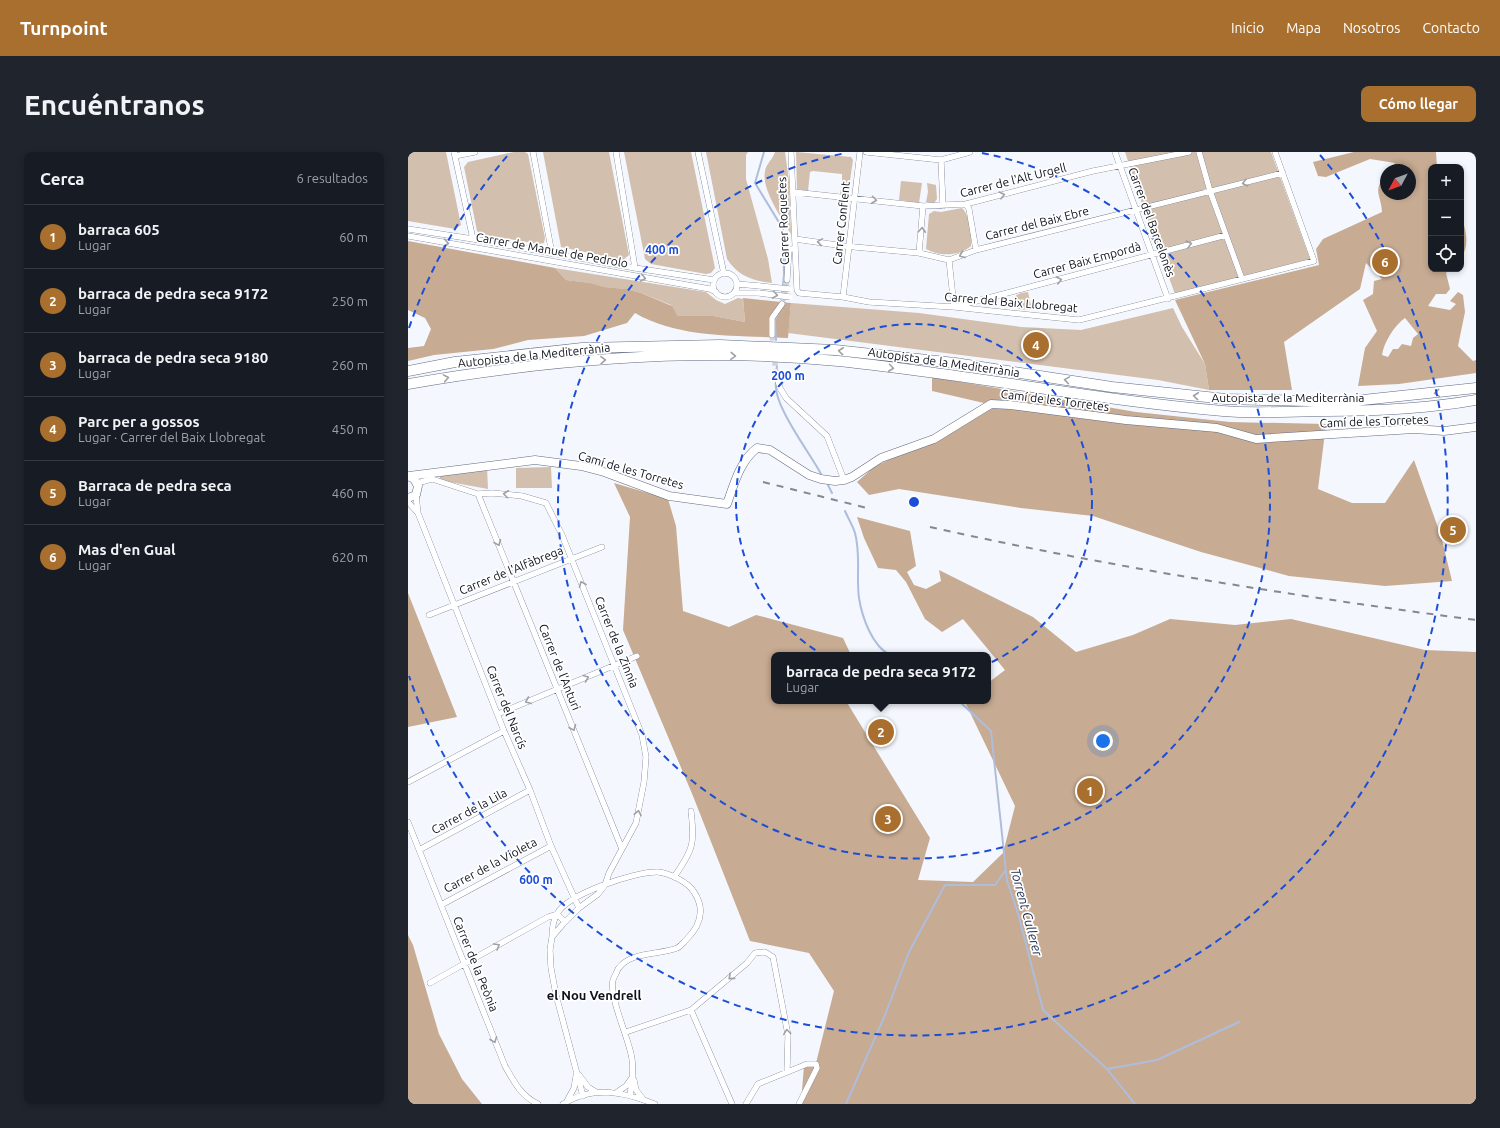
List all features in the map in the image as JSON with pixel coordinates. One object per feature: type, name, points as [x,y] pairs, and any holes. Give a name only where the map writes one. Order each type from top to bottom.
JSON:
[{"type":"highway","name":"Autopista de la Mediterrània","points":[[408,371],[455,362],[582,348],[720,344],[835,350],[948,362],[1112,387],[1226,399],[1344,402],[1476,388]]},
{"type":"highway","name":"Autopista de la Mediterrània","points":[[408,384],[460,375],[582,361],[723,356],[835,361],[954,375],[1112,400],[1226,412],[1395,410],[1476,400]]},
{"type":"street","points":[[473,239],[454,154],[475,152]]},
{"type":"street","points":[[534,152],[552,254]]},
{"type":"street","points":[[616,152],[635,268]]},
{"type":"street","points":[[698,152],[724,274]]},
{"type":"street","name":"Carrer Roquetes","points":[[791,152],[797,292]]},
{"type":"street","name":"Carrer Conflent","points":[[843,297],[860,152]]},
{"type":"street","points":[[866,152],[941,160],[970,152]]},
{"type":"street","name":"Carrer del Barcelonès","points":[[1115,152],[1168,299]]},
{"type":"street","name":"Carrer de l'Alt Urgell","points":[[793,192],[923,206],[966,204],[1093,171],[1189,152]]},
{"type":"street","points":[[1199,152],[1210,191],[1242,279]]},
{"type":"street","points":[[1276,152],[1283,173]]},
{"type":"street","points":[[941,160],[944,206]]},
{"type":"street","name":"Carrer del Baix Ebre","points":[[949,260],[976,250],[1283,173]]},
{"type":"street","name":"Carrer del Baix Llobregat","points":[[797,292],[843,297],[869,302],[954,308],[1079,320],[1168,299],[1314,261],[1283,173]]},
{"type":"street","points":[[966,204],[969,209],[976,250]]},
{"type":"street","points":[[919,253],[923,206]]},
{"type":"street","name":"Carrer de Manuel de Pedrolo","points":[[408,229],[714,280]]},
{"type":"street","name":"Carrer Baix Empordà","points":[[954,308],[992,296],[1070,278],[1152,254],[1226,235]]},
{"type":"street","name":"Carrer de Manuel de Pedrolo","points":[[408,236],[710,289],[716,292]]},
{"type":"street","points":[[795,239],[919,253],[949,260],[954,308]]},
{"type":"street","points":[[787,280],[789,249],[795,249]]},
{"type":"street","points":[[737,284],[731,275],[724,274],[714,280],[713,286],[716,292],[725,297],[734,293],[759,293],[790,297],[797,292]]},
{"type":"street","points":[[737,284],[790,289],[797,292]]},
{"type":"street","points":[[734,293],[737,284]]},
{"type":"street","points":[[772,335],[772,318],[782,304]]},
{"type":"street","points":[[776,373],[780,388],[786,398],[827,436],[844,480]]},
{"type":"street","name":"Camí de les Torretes","points":[[409,476],[535,460],[581,466],[604,472],[669,496],[727,504],[740,468],[750,454],[759,447],[770,450],[815,477],[835,481],[844,480],[852,477],[880,458],[934,438],[992,404],[1126,420],[1217,428],[1256,439],[1414,429],[1444,431],[1476,427]]},
{"type":"street","points":[[409,476],[418,483],[418,489],[412,496]]},
{"type":"street","name":"Carrer de la Zinnia","points":[[418,483],[432,479],[478,494],[492,493],[522,496],[546,503],[562,535],[642,735],[646,757],[644,782],[636,823],[605,884],[598,894],[579,908],[552,937]]},
{"type":"street","name":"Carrer de l'Anturi","points":[[478,494],[622,849]]},
{"type":"street","name":"Carrer del Narcís","points":[[412,496],[504,731],[530,790],[551,846],[579,908]]},
{"type":"street","name":"Carrer del Narcís","points":[[408,502],[418,513]]},
{"type":"street","name":"Carrer de l'Alfàbrega","points":[[429,615],[602,547]]},
{"type":"street","points":[[498,714],[637,656]]},
{"type":"street","points":[[408,782],[504,731]]},
{"type":"street","name":"Carrer de la Lila","points":[[419,850],[530,790]]},
{"type":"street","points":[[674,877],[688,856],[694,836],[691,811]]},
{"type":"street","name":"Carrer de la Peònia","points":[[408,822],[464,965],[511,1078],[527,1099],[538,1104]]},
{"type":"street","points":[[617,837],[629,835]]},
{"type":"street","name":"Carrer de la Violeta","points":[[440,905],[551,846]]},
{"type":"street","points":[[430,983],[548,917],[557,914],[574,898],[605,884],[631,876],[658,872],[674,877],[694,891],[700,904],[701,918],[690,936],[678,948],[630,960],[619,968],[613,980],[614,998],[626,1032],[632,1059],[636,1090],[645,1100]]},
{"type":"street","points":[[557,914],[565,922]]},
{"type":"street","points":[[557,914],[552,930],[550,950],[551,968],[583,1096]]},
{"type":"street","points":[[626,1032],[691,1010],[747,963],[755,953],[765,952],[773,957],[788,1035],[787,1071]]},
{"type":"street","points":[[691,1010],[732,1104]]},
{"type":"street","points":[[746,1104],[758,1084],[807,1064],[816,1064],[817,1068],[814,1076],[799,1104]]},
{"type":"street","points":[[576,1072],[582,1081],[596,1092]]},
{"type":"street","points":[[565,1103],[574,1088],[576,1072]]},
{"type":"street","points":[[616,1093],[626,1086],[633,1075]]},
{"type":"street","points":[[630,1095],[633,1075]]},
{"type":"street","points":[[565,1103],[596,1092],[630,1095],[655,1104]]},
{"type":"shaded area","points":[[408,152],[446,152],[461,225],[455,229],[408,221]]},
{"type":"shaded area","points":[[514,152],[525,152],[528,154],[545,238],[544,243],[538,244],[480,234],[477,231],[464,167],[468,162]]},
{"type":"shaded area","points":[[543,152],[609,152],[629,255],[623,260],[561,247]]},
{"type":"shaded area","points":[[624,152],[691,152],[715,268],[711,273],[706,274],[651,264],[645,259]]},
{"type":"shaded area","points":[[706,152],[748,152],[746,155],[746,179],[768,259],[772,283],[746,277],[736,270],[727,259]]},
{"type":"shaded area","points":[[775,152],[785,152],[789,181],[791,234],[773,204],[766,186],[765,171]]},
{"type":"shaded area","points":[[796,152],[851,157],[853,160],[848,194],[840,194],[842,174],[813,171],[810,172],[808,191],[797,189]]},
{"type":"shaded area","points":[[1125,152],[1271,152],[1310,259],[1175,294],[1144,210]]},
{"type":"shaded area","points":[[1354,152],[1436,152],[1437,164],[1428,164],[1428,272],[1447,272],[1450,289],[1446,294],[1436,294],[1428,306],[1450,310],[1456,304],[1450,301],[1458,292],[1463,295],[1465,312],[1458,346],[1473,361],[1476,360],[1476,373],[1399,384],[1358,386],[1365,348],[1377,331],[1363,300],[1373,294],[1374,281],[1382,279],[1366,263],[1360,289],[1284,342],[1292,390],[1209,390],[1205,364],[1175,300],[1319,265],[1316,249],[1323,239],[1382,212],[1378,193],[1380,183],[1380,200],[1416,200],[1416,164],[1394,164],[1395,163],[1370,159],[1326,177],[1318,176],[1313,162]],"holes":[[[1405,318],[1418,334],[1413,338],[1411,346],[1402,344],[1398,349],[1393,349],[1388,357],[1382,355],[1390,335],[1397,325]]]},
{"type":"shaded area","points":[[901,181],[922,183],[919,203],[899,200]]},
{"type":"shaded area","points":[[927,183],[936,185],[937,199],[934,203],[926,202],[928,192]]},
{"type":"shaded area","points":[[962,208],[965,211],[970,226],[971,246],[961,252],[949,254],[931,252],[926,249],[929,214],[934,211],[941,212]]},
{"type":"shaded area","points":[[1464,226],[1466,232],[1466,248],[1464,253]]},
{"type":"shaded area","points":[[408,241],[555,268],[566,280],[590,283],[604,287],[626,289],[641,293],[672,306],[678,316],[714,316],[745,322],[743,298],[791,303],[788,338],[729,336],[690,332],[652,321],[635,313],[627,323],[584,336],[528,340],[493,349],[434,355],[408,361],[408,348],[424,346],[431,329],[425,318],[408,310]]},
{"type":"shaded area","points":[[555,268],[706,292],[716,300],[725,304],[738,298],[743,299],[745,322],[714,316],[678,316],[671,305],[641,293],[625,289],[603,287],[589,283],[566,280]]},
{"type":"shaded area","points":[[1028,292],[1032,310],[1018,309],[1014,305],[1015,296]]},
{"type":"shaded area","points":[[791,303],[919,313],[1021,327],[1081,330],[1173,308],[1182,327],[1205,364],[1209,390],[1158,380],[788,333]]},
{"type":"shaded area","points":[[932,377],[1136,412],[1230,422],[1326,424],[1318,489],[1352,503],[1385,503],[1414,460],[1441,536],[1452,581],[1385,586],[1289,576],[1201,552],[1093,516],[1021,508],[899,489],[869,495],[857,482],[874,467],[904,452],[984,403],[932,391]]},
{"type":"shaded area","points":[[487,467],[488,489],[439,480],[442,471]]},
{"type":"shaded area","points":[[551,467],[552,488],[516,488],[516,468]]},
{"type":"shaded area","points":[[614,483],[668,499],[676,526],[683,611],[729,627],[756,615],[843,638],[850,652],[771,652],[771,704],[848,704],[930,838],[918,880],[973,882],[1003,853],[1015,806],[966,704],[991,704],[991,681],[1005,670],[963,619],[942,632],[925,619],[906,582],[896,570],[878,568],[864,538],[857,517],[910,531],[916,566],[907,572],[914,585],[926,589],[941,581],[939,570],[1033,617],[1076,652],[1133,635],[1170,619],[1235,625],[1291,619],[1425,650],[1476,652],[1476,1104],[801,1104],[804,1065],[816,1063],[834,991],[809,953],[750,941],[693,796],[623,630],[630,517]]},
{"type":"shaded area","points":[[408,593],[457,717],[408,727]]},
{"type":"shaded area","points":[[408,935],[413,945],[439,1034],[462,1079],[482,1104],[408,1104]]},
{"type":"waterway","name":"Torrent Cullerer","points":[[764,152],[755,183],[783,229],[784,275],[781,304]]},
{"type":"waterway","name":"Torrent Cullerer","points":[[776,340],[775,320],[778,314]]},
{"type":"waterway","name":"Torrent Cullerer","points":[[776,372],[777,366]]},
{"type":"waterway","name":"Torrent Cullerer","points":[[776,382],[776,391],[780,403],[793,428],[821,474]]},
{"type":"waterway","name":"Torrent Cullerer","points":[[828,485],[832,493]]},
{"type":"waterway","name":"Torrent Cullerer","points":[[845,511],[854,530],[857,541],[858,590],[865,622],[873,638],[886,652]]},
{"type":"waterway","name":"Torrent Cullerer","points":[[962,704],[991,731],[1007,881],[1018,913],[1043,1010],[1107,1069],[1135,1104]]},
{"type":"waterway","points":[[846,1104],[885,1015],[909,952],[945,885],[995,885],[1005,871]]},
{"type":"waterway","points":[[1107,1069],[1157,1060],[1239,1022]]},
{"type":"tunnel","points":[[782,304],[787,280]]},
{"type":"tunnel","points":[[772,335],[776,373]]},
{"type":"railway","points":[[763,482],[867,508]]},
{"type":"railway","points":[[930,527],[1066,555],[1202,580],[1476,620]]},
{"type":"place","name":"Mas d'en Gual","points":[[1385,262]]},
{"type":"place","name":"Parc per a gossos","points":[[1036,345]]},
{"type":"place","name":"Barraca de pedra seca","points":[[1453,530]]},
{"type":"place","name":"barraca de pedra seca 9172","points":[[881,732]]},
{"type":"place","name":"barraca 605","points":[[1090,791]]},
{"type":"place","name":"barraca de pedra seca 9180","points":[[888,819]]},
{"type":"district","name":"el Nou Vendrell","points":[[594,995]]}]
